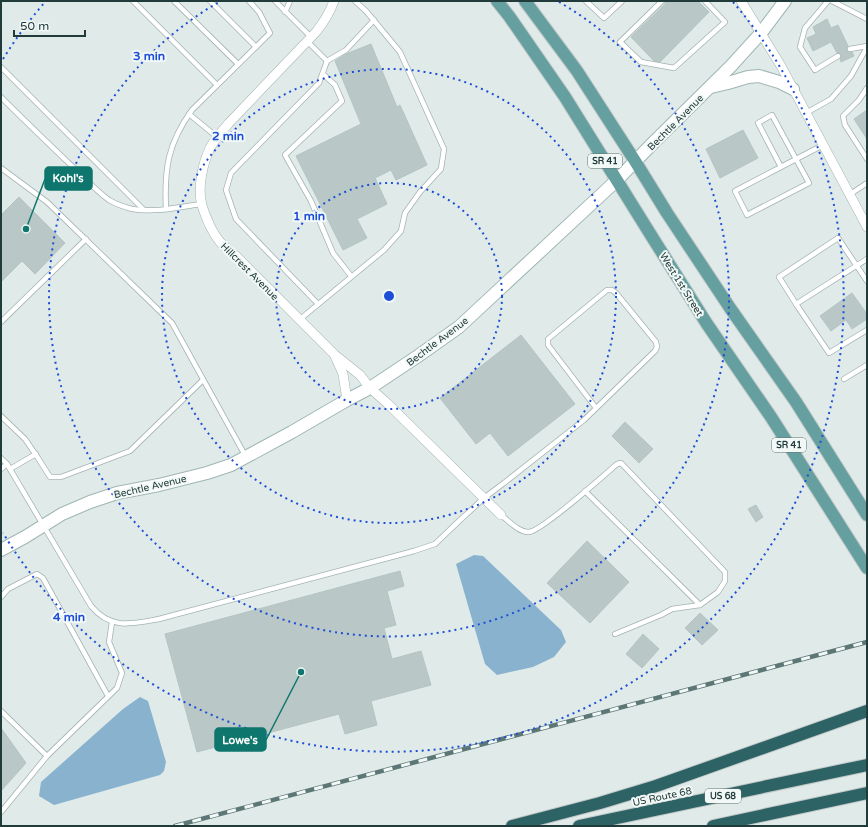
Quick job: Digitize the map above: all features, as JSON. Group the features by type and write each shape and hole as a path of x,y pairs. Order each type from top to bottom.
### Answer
{"highway":[{"path":"512,826 600,803 656,786 867,711"},
{"name":"US Route 68","path":"580,826 867,765"},
{"path":"713,826 867,794"}],"main road":[{"name":"West 1st Street","path":"497,1 565,97 707,324 771,417 867,568"},
{"name":"SR 41","path":"524,1 577,72 726,302 796,402 867,515"}],"street":[{"name":"Hillcrest Avenue","path":"334,1 324,21 309,39 229,123 210,147 205,161 202,177 200,192 201,204 212,230 221,243 236,256 335,355 360,375 370,388 501,515"},
{"path":"741,1 793,89 867,227"},
{"name":"Bechtle Avenue","path":"1,550 62,514 90,502 117,493 159,485 207,473 231,464 370,388 418,356 459,327 617,180 731,66 761,33 785,1"},
{"path":"711,87 748,77 759,76 779,82 793,89"},
{"name":"Hillcrest Avenue","path":"335,355 343,374 347,400"}],"lane":[{"path":"133,1 217,85"},
{"path":"174,1 238,64"},
{"path":"210,1 256,47"},
{"path":"166,209 166,171 176,136 184,121 192,110 270,33 259,12 249,1"},
{"path":"274,1 327,61"},
{"path":"285,12 290,1"},
{"path":"299,320 384,250 402,230 405,213 420,192 441,169 444,149 400,52 374,20 355,1"},
{"path":"586,1 604,18 622,1"},
{"path":"662,1 620,42 641,62 674,68 725,22 705,1"},
{"path":"828,1 805,28 800,47 815,70 838,56"},
{"path":"832,1 867,19"},
{"path":"318,304 236,219 226,190 231,173 319,83 327,61 346,50 374,20"},
{"path":"850,49 867,47"},
{"path":"806,113 831,99 851,76 867,47"},
{"path":"1,67 144,210"},
{"path":"323,74 335,85 342,101 285,155 311,201 333,253 351,276"},
{"path":"867,88 859,100 843,116 845,125 867,159"},
{"path":"1,97 100,192 121,206 132,209 153,211 201,204"},
{"path":"189,114 217,137"},
{"path":"781,167 758,123 772,115 796,159 809,183 747,215 735,191 781,167 796,159 823,145"},
{"path":"1,168 47,202 172,323 246,457"},
{"path":"850,195 867,183"},
{"path":"867,281 838,238 779,277 829,353 867,330"},
{"path":"1,322 86,239"},
{"path":"796,304 867,259"},
{"path":"1,458 7,464 97,613 103,618 119,624 136,624 414,551 434,544 484,498 578,425 596,408 655,351 657,347 656,342 612,290 607,290 548,339 548,345 596,408"},
{"path":"844,379 867,365"},
{"path":"1,416 25,439 50,477 61,477 130,451 203,380"},
{"path":"10,469 36,454"},
{"path":"501,515 520,530 530,532 540,528 617,464 621,463 725,572 725,581 718,592 700,605 672,609 615,634"},
{"path":"1,469 7,464"},
{"path":"585,491 700,605"},
{"path":"1,597 8,589 37,574 43,578 108,696"},
{"path":"1,812 47,756 117,688 122,673 109,642 112,622"},
{"path":"1,711 47,756"}],"water":[{"path":"474,555 483,556 561,630 566,642 554,657 533,667 497,675 485,664 456,564"},
{"path":"140,697 148,701 166,762 164,771 160,775 54,805 39,796 41,782 123,709"}],"building":[{"path":"666,1 698,1 709,12 660,62 654,61 631,37 665,4"},
{"path":"827,19 831,28 838,25 848,46 846,48 847,51 849,53 852,52 854,56 841,62 841,54 837,53 831,42 813,51 807,38 816,34 813,27"},
{"path":"371,44 397,107 400,105 427,165 396,180 391,170 375,178 387,204 357,219 367,238 343,250 296,156 361,124 335,61 346,54"},
{"path":"867,110 867,139 854,119"},
{"path":"743,130 758,158 720,178 706,149"},
{"path":"19,197 65,243 35,274 22,261 1,282 1,215"},
{"path":"852,293 867,314 867,319 852,329 846,320 831,331 820,316"},
{"path":"521,335 575,404 508,456 490,433 476,444 440,398"},
{"path":"625,422 653,449 639,463 612,436"},
{"path":"756,505 763,517 756,522 748,509"},
{"path":"587,541 629,582 590,623 547,583"},
{"path":"400,571 404,586 387,591 396,625 384,628 392,659 421,651 431,685 371,701 377,725 345,734 339,714 197,752 165,634"},
{"path":"700,613 718,630 702,645 685,628"},
{"path":"643,634 659,649 642,668 626,654"},
{"path":"1,728 26,763 1,791"}],"railway":[{"path":"175,826 867,642"}],"place":[{"name":"Kohl's","path":"26,229"},
{"name":"Lowe's","path":"301,672"}]}
